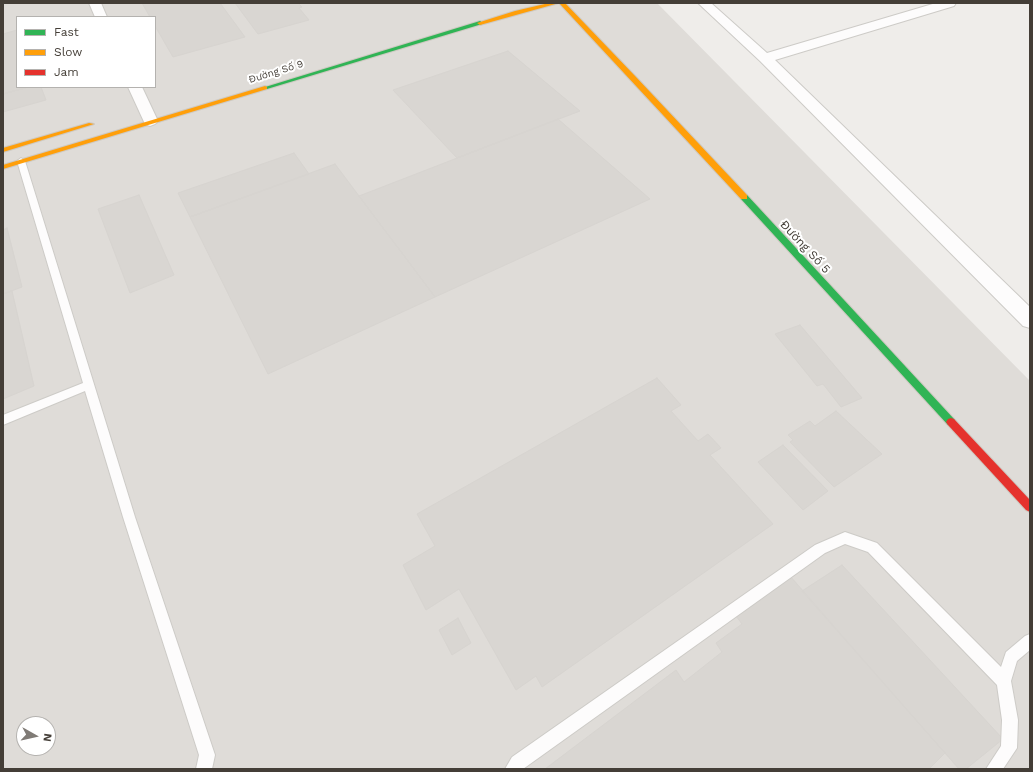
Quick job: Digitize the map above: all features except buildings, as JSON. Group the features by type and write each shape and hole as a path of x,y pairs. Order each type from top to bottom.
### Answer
{"street":[{"path":"95,3 101,16"},
{"name":"Đường Số 9","path":"3,167 146,111 509,14 556,3"},
{"name":"Đường Số 5","path":"562,3 640,84 1030,507"},
{"path":"704,3 765,58 1030,320"},
{"path":"765,58 950,3"},
{"path":"135,88 146,111"},
{"path":"3,150 100,121"}],"lane":[{"path":"21,161 132,525 208,755 204,769"},
{"path":"3,420 89,385"},
{"path":"513,769 524,758 820,549 845,538 872,546 1004,681"},
{"path":"994,769 1009,748 1010,720 1004,681 1011,657 1030,641"}],"shaded area":[{"path":"3,3 657,3 1030,381 1030,769 3,769"}],"traffic: fast":[{"path":"265,88 480,23"},
{"path":"744,197 951,422"}],"traffic: slow":[{"path":"480,23 517,12 556,3"},
{"path":"562,3 744,197"},
{"path":"3,167 265,88"},
{"path":"3,150 91,124"}],"traffic: jam":[{"path":"951,422 1030,507"}]}
